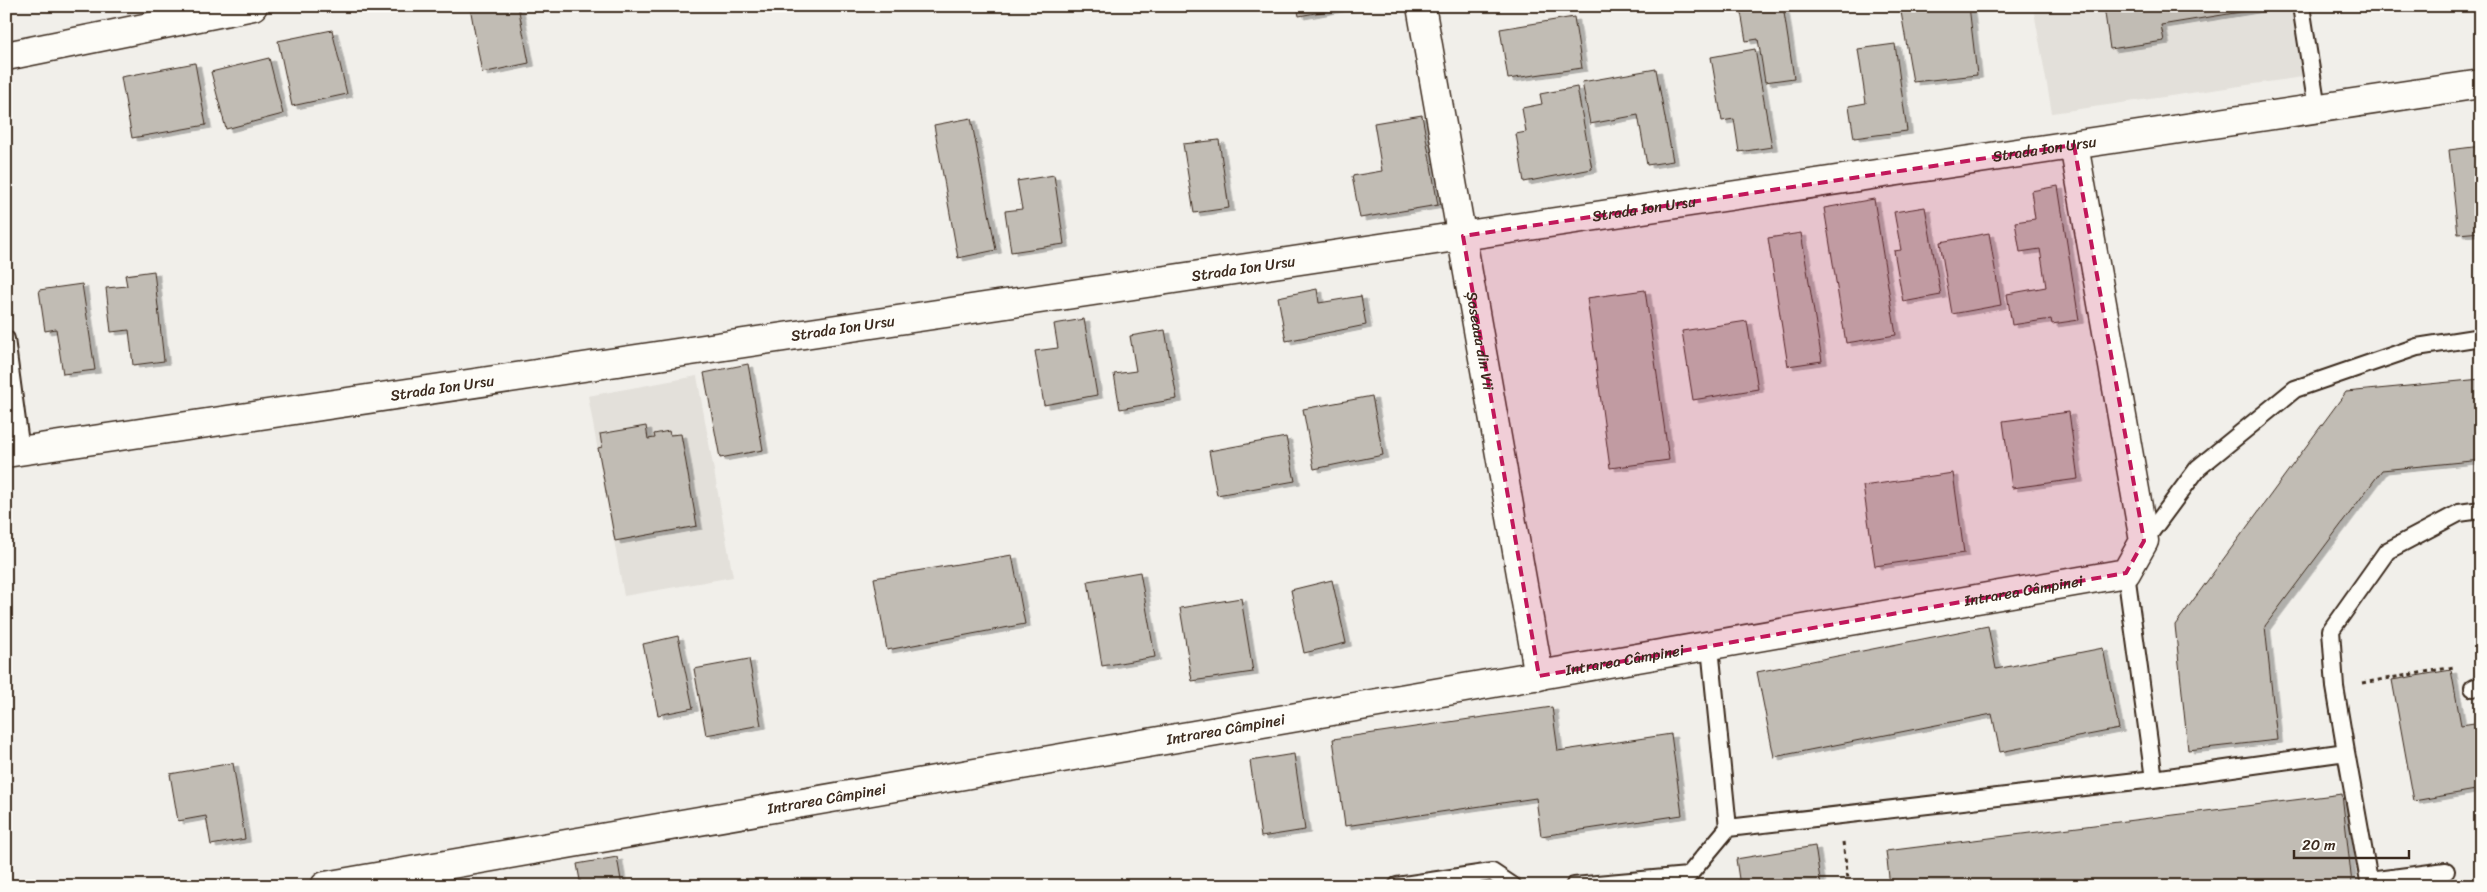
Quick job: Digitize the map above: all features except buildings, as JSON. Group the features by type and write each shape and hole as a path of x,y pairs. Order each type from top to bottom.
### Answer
{"street":[{"path":"6,56 253,6"},
{"name":"Șoseaua din Vii","path":"1421,6 1539,676"},
{"name":"Strada Ion Ursu","path":"14,452 2481,84"},
{"path":"2074,145 2144,541 2126,574"},
{"name":"Intrarea Câmpinei","path":"325,886 2126,574"}],"lane":[{"path":"2300,6 2317,108"},
{"path":"2144,541 2198,468 2295,389 2416,346 2481,337"},
{"path":"6,339 14,452"},
{"path":"2446,871 2369,881 2335,687 2331,630 2387,551 2459,513 2481,510"},
{"path":"2126,574 2154,779"},
{"path":"1710,646 1728,828"},
{"path":"1574,886 1688,876 1728,828 2154,779 2346,752"},
{"path":"1397,886 1492,872 1513,886"}],"path":[{"path":"2335,687 2466,665 2477,687"},
{"path":"1839,815 1849,886"}],"highlighted area":[{"path":"2074,145 2144,541 2126,573 1539,676 1463,236"}],"shaded area":[{"path":"2033,6 2291,6 2302,77 2052,113"},
{"path":"697,376 733,577 624,596 588,396"}]}
